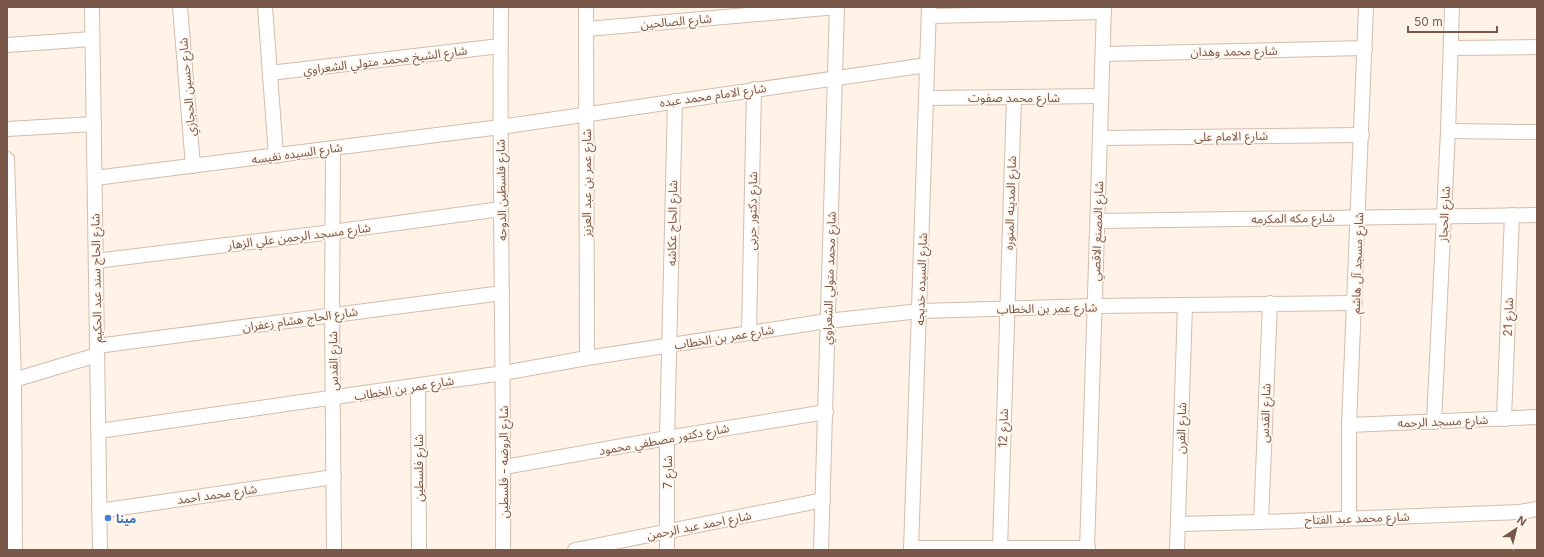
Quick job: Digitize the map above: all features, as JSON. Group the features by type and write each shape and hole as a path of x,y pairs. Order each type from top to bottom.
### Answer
{"street":[{"name":"شارع الحاج سند عبد الحكيم","path":"92,7 100,550"},
{"name":"شارع حسين الحجازي","path":"180,7 193,166"},
{"path":"265,7 276,156"},
{"name":"شارع فلسطين الدوحه","path":"501,7 500,127 503,373"},
{"name":"شارع عمر بن عبد العزيز","path":"586,7 588,358"},
{"name":"شارع الصالحين","path":"587,29 837,7"},
{"name":"شارع محمد متولي الشعراوي","path":"822,550 827,321 837,7"},
{"name":"شارع مسجد آل هاشم","path":"1349,518 1349,425 1359,217 1366,7"},
{"name":"شارع الحجاز","path":"1434,422 1448,131 1452,7"},
{"path":"929,12 1104,10"},
{"name":"شارع المصنع الاقصي","path":"1088,549 1094,306 1104,10"},
{"name":"شارع السيده خديجه","path":"911,549 929,12"},
{"path":"7,45 92,39"},
{"name":"شارع الشيخ محمد متولي الشعراوي","path":"270,73 500,46"},
{"path":"1451,48 1537,47"},
{"name":"شارع محمد وهدان","path":"1103,54 1365,48"},
{"name":"شارع الامام محمد عبده","path":"500,127 927,64"},
{"name":"شارع دكتور حربى","path":"749,333 754,89"},
{"name":"شارع محمد صفوت","path":"926,98 1101,96"},
{"name":"شارع المدينه المنوره","path":"1006,309 1014,97"},
{"name":"شارع الحاج عكاشه","path":"670,346 675,101"},
{"path":"7,129 94,124"},
{"name":"شارع السيده نفيسه","path":"95,178 500,127"},
{"path":"1448,131 1537,132"},
{"name":"شارع الامام على","path":"1100,138 1362,134"},
{"name":"شارع القدس","path":"333,148 332,315 334,550"},
{"path":"7,159 11,501 15,550"},
{"name":"شارع مسجد الرحمن علي الزهار","path":"96,261 332,232 501,209"},
{"name":"شارع 21","path":"1504,419 1512,215"},
{"name":"شارع مكه المكرمه","path":"1098,221 1537,215"},
{"name":"شارع الحاج هشام زعفران","path":"10,381 97,351 332,315 502,293"},
{"name":"شارع عمر بن الخطاب","path":"99,431 418,386 827,321 920,311 1094,306 1355,302"},
{"name":"شارع القدس","path":"1261,522 1270,303"},
{"name":"شارع الفرن","path":"1177,550 1185,305"},
{"name":"شارع 12","path":"1000,548 1006,309"},
{"name":"شارع 7","path":"667,550 667,438 670,346"},
{"name":"شارع الروضه - فلسطين","path":"503,373 503,550"},
{"name":"شارع فلسطين","path":"418,386 419,550"},
{"name":"شارع دكتور مصطفي محمود","path":"504,467 826,412"},
{"name":"شارع مسجد الرحمه","path":"1349,425 1537,417"},
{"name":"شارع محمد احمد","path":"99,511 334,477"},
{"name":"شارع احمد عبد الرحمن","path":"575,550 823,500"},
{"name":"شارع محمد عبد الفتاح","path":"1178,524 1520,512 1537,509"},
{"path":"911,549 1088,549"}],"place":[{"name":"مينا","path":"108,518"}]}
